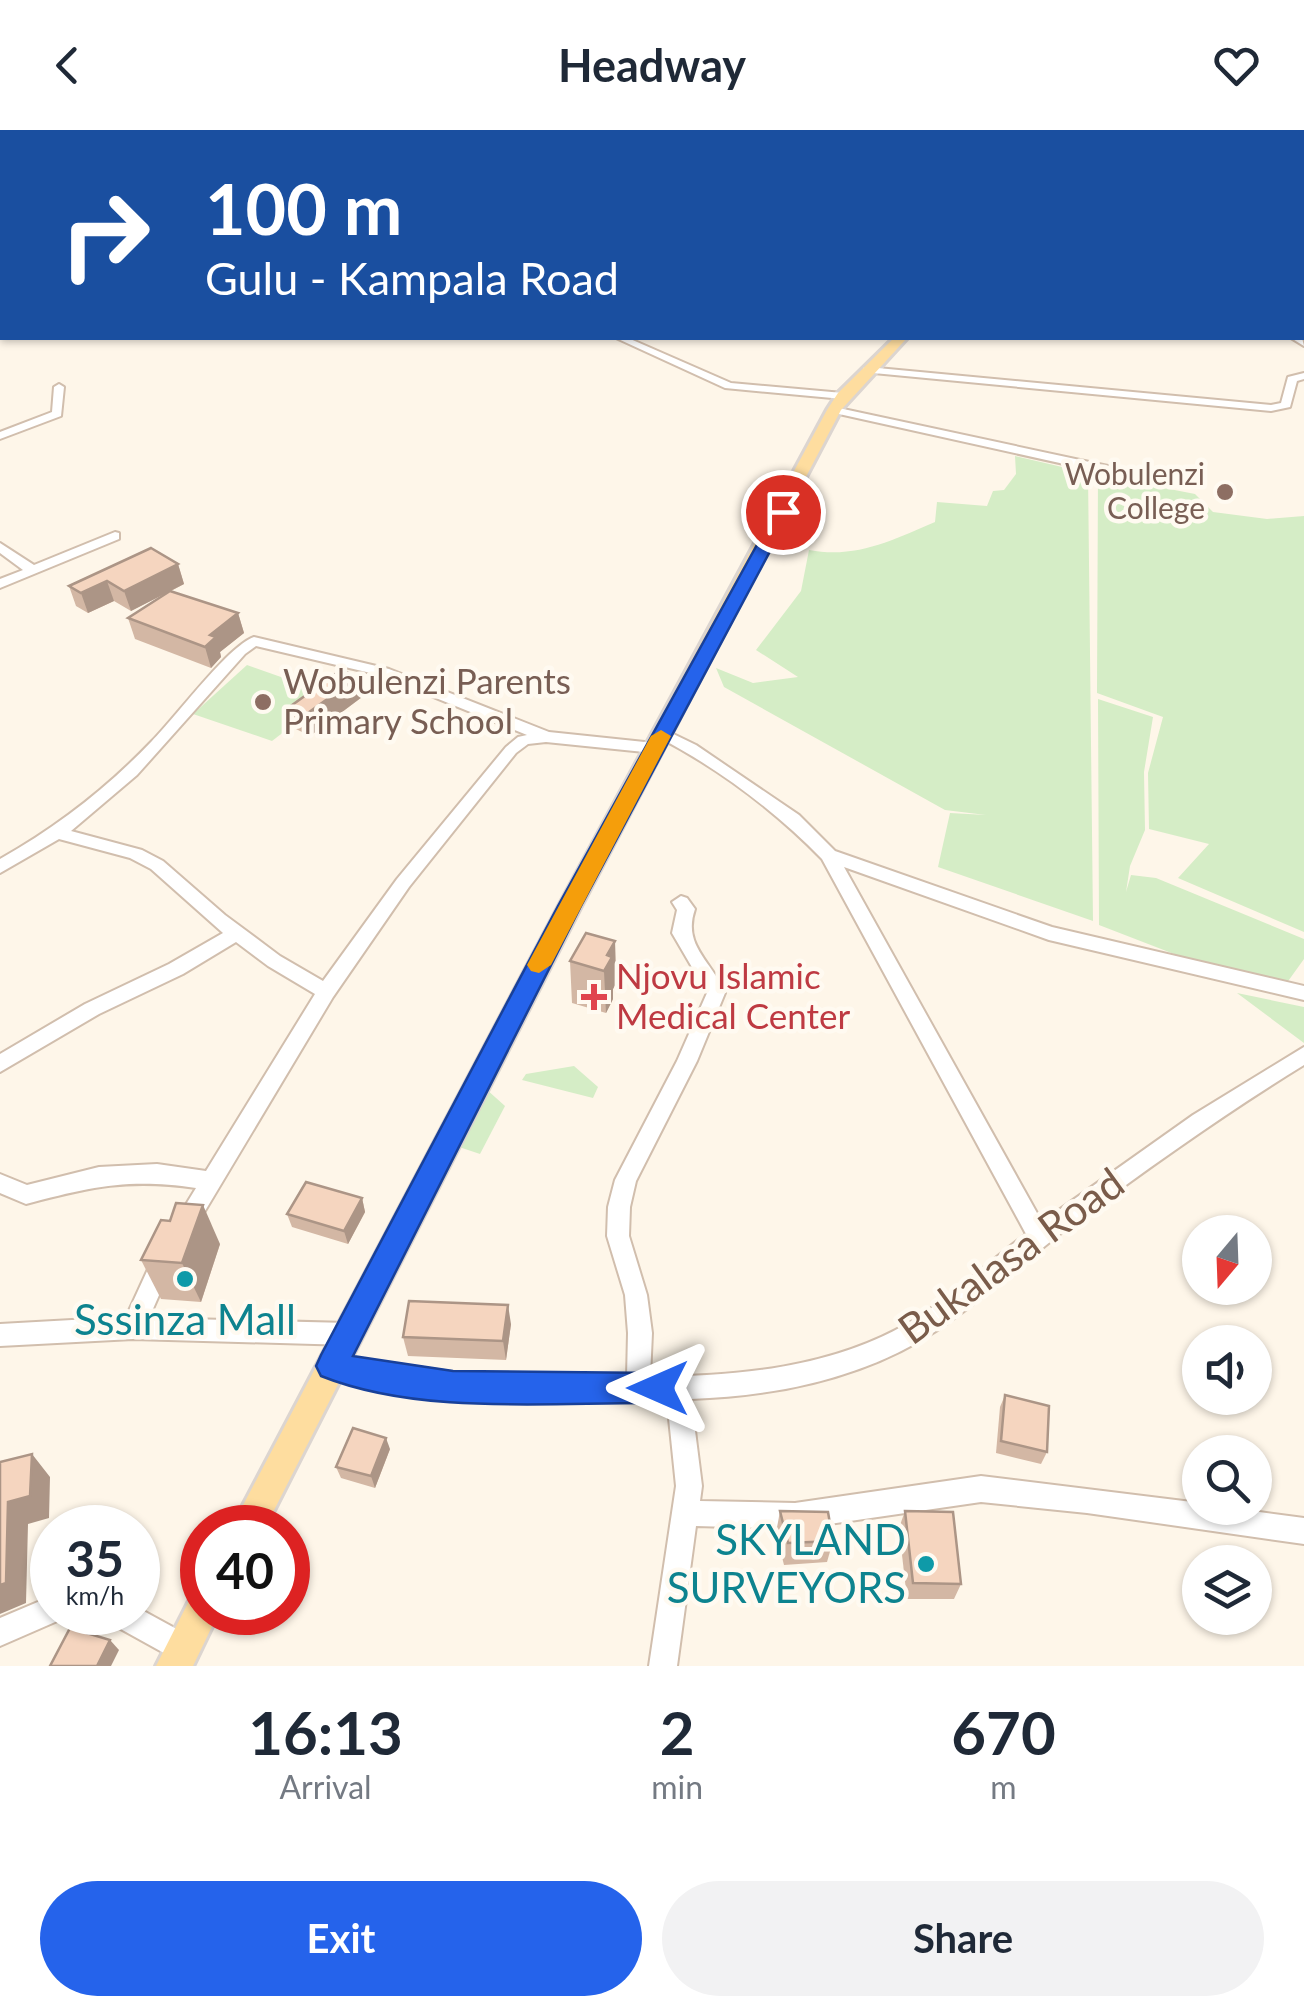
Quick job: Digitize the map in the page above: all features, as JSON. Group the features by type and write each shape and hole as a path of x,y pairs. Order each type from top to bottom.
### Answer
{"main road":[{"path":"258,1505 839,403 899,340"}],"street":[{"path":"626,340 729,386 839,403 1136,476"},
{"path":"867,370 1271,408 1286,404 1292,380 1304,376"},
{"path":"0,436 57,414 59,387"},
{"path":"0,584 115,536"},
{"path":"0,547 31,569"},
{"path":"0,866 59,833 138,769 240,651 254,640 384,672 546,736"},
{"path":"133,1328 160,1266 326,992 404,882 511,750 523,740 546,736 659,741 690,748 792,819 829,855 1039,1237"},
{"path":"59,833 136,854 157,865 274,962 326,992"},
{"path":"829,855 1049,933 1304,994"},
{"path":"638,1388 636,1295 618,1236 619,1207 626,1180 716,993 705,965 680,938 678,929 686,909 681,902"},
{"path":"0,1064 237,933"},
{"name":"Bukalasa Road","path":"332,1366 392,1379 453,1386 638,1388 784,1378 853,1361 914,1332 1136,1166 1304,1055"},
{"path":"0,1183 26,1195 99,1176 158,1173 213,1181"},
{"path":"0,1335 133,1328 349,1334"},
{"path":"663,1666 689,1486 678,1387"},
{"path":"685,1513 795,1516 980,1489 1304,1531"},
{"path":"0,1632 30,1619"},
{"path":"149,1635 179,1657"}],"green space":[{"path":"1015,456 1088,473 1093,921 938,867 950,813 986,815 945,810 724,687 716,668 753,683 798,677 756,650 801,591 809,550 843,552 889,541 935,522 937,502 987,506 993,491 1004,490 1016,474"},
{"path":"1098,475 1195,494 1213,512 1267,519 1304,516 1304,932 1178,878 1209,844 1149,829 1148,773 1163,717 1097,693"},
{"path":"247,665 332,695 272,741 193,714"},
{"path":"1098,699 1153,717 1144,772 1145,830 1130,866 1126,892 1131,875 1156,878 1304,939 1304,959 1286,984 1187,959 1099,925"},
{"path":"1237,993 1304,1007 1304,1043"},
{"path":"574,1066 598,1087 593,1098 522,1080 526,1074"},
{"path":"486,1089 505,1106 480,1154 456,1146"}],"building":[{"path":"151,548 178,564 124,591 107,581 81,593 69,586"},
{"path":"170,591 238,613 210,635 216,637 205,647 128,618"},
{"path":"341,670 358,677 305,715 288,708"},
{"path":"586,933 615,941 604,971 570,961"},
{"path":"306,1182 362,1198 344,1231 287,1214"},
{"path":"176,1203 203,1205 182,1263 141,1260 161,1220 170,1221"},
{"path":"409,1301 508,1305 503,1341 403,1337"},
{"path":"1005,1395 1049,1406 1047,1452 1001,1441"},
{"path":"353,1428 386,1438 371,1476 336,1467"},
{"path":"32,1454 30,1496 8,1502 6,1583 0,1585 0,1462"},
{"path":"780,1511 828,1512 833,1541 788,1543"},
{"name":"SKYLAND SURVEYORS","path":"905,1511 953,1512 961,1584 913,1583"},
{"path":"66,1635 93,1635 110,1640 97,1666 50,1666"}],"slow traffic":[{"path":"539,965 661,736"}],"place":[{"name":"Wobulenzi College","path":"1225,492"},
{"name":"Wobulenzi Parents Primary School","path":"263,702"},
{"name":"Njovu Islamic Medical Center","path":"594,997"},
{"name":"Sssinza Mall","path":"185,1279"},
{"name":"SKYLAND SURVEYORS","path":"926,1564"}],"route":[{"path":"658,1388 453,1386 392,1379 332,1366 638,777 783,512"}]}
